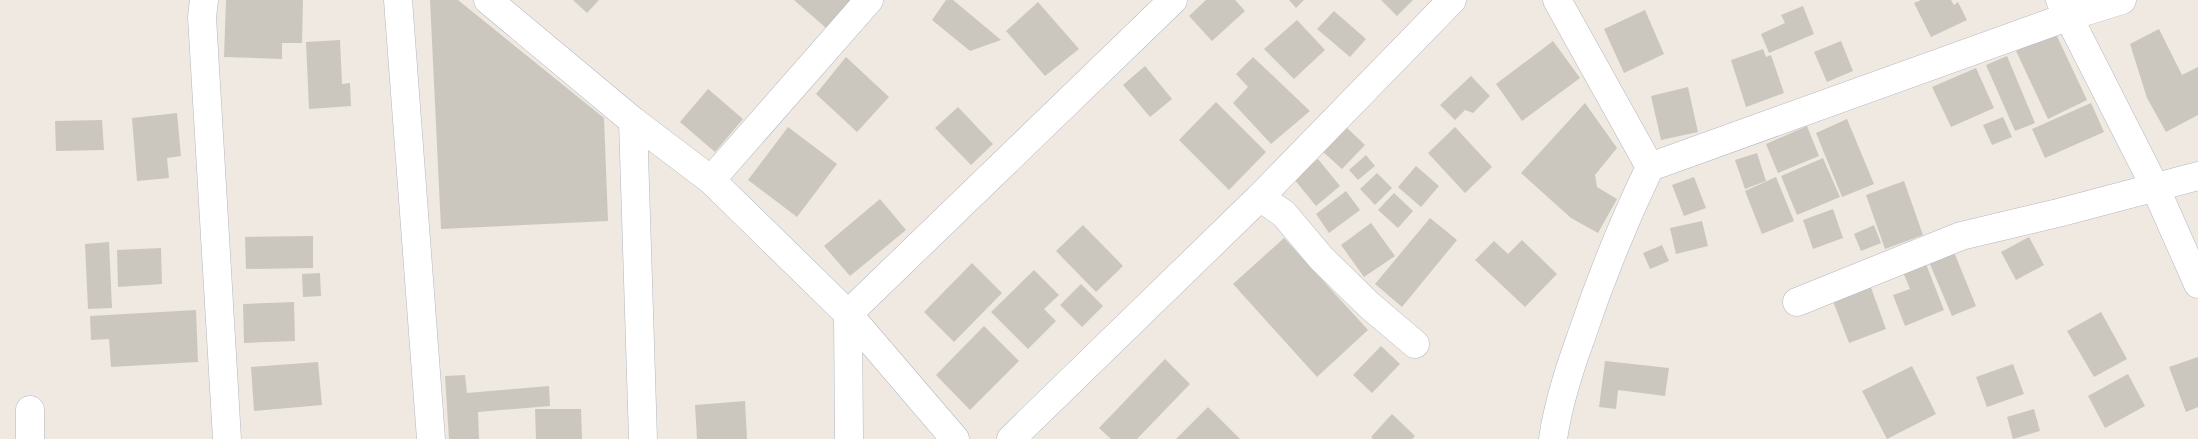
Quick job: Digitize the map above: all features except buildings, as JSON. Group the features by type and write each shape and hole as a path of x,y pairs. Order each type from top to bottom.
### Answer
{"street":[{"path":"204,0 202,16 227,439"},
{"path":"398,0 431,439"},
{"path":"488,0 633,121 710,180 848,314 955,439"},
{"path":"710,180 869,0"},
{"path":"849,439 848,314 1173,0"},
{"path":"1012,439 1260,197 1452,0"},
{"path":"1557,0 1650,167"},
{"path":"1553,439 1560,397 1593,299 1622,227 1650,167 2064,8 2122,0"},
{"path":"2064,8 2155,187 2198,284"},
{"path":"633,121 643,439"},
{"path":"1796,302 1961,236 2058,213 2198,176"},
{"path":"1260,197 1284,214 1321,258 1369,305 1415,344"},
{"path":"30,410 30,439"}]}
